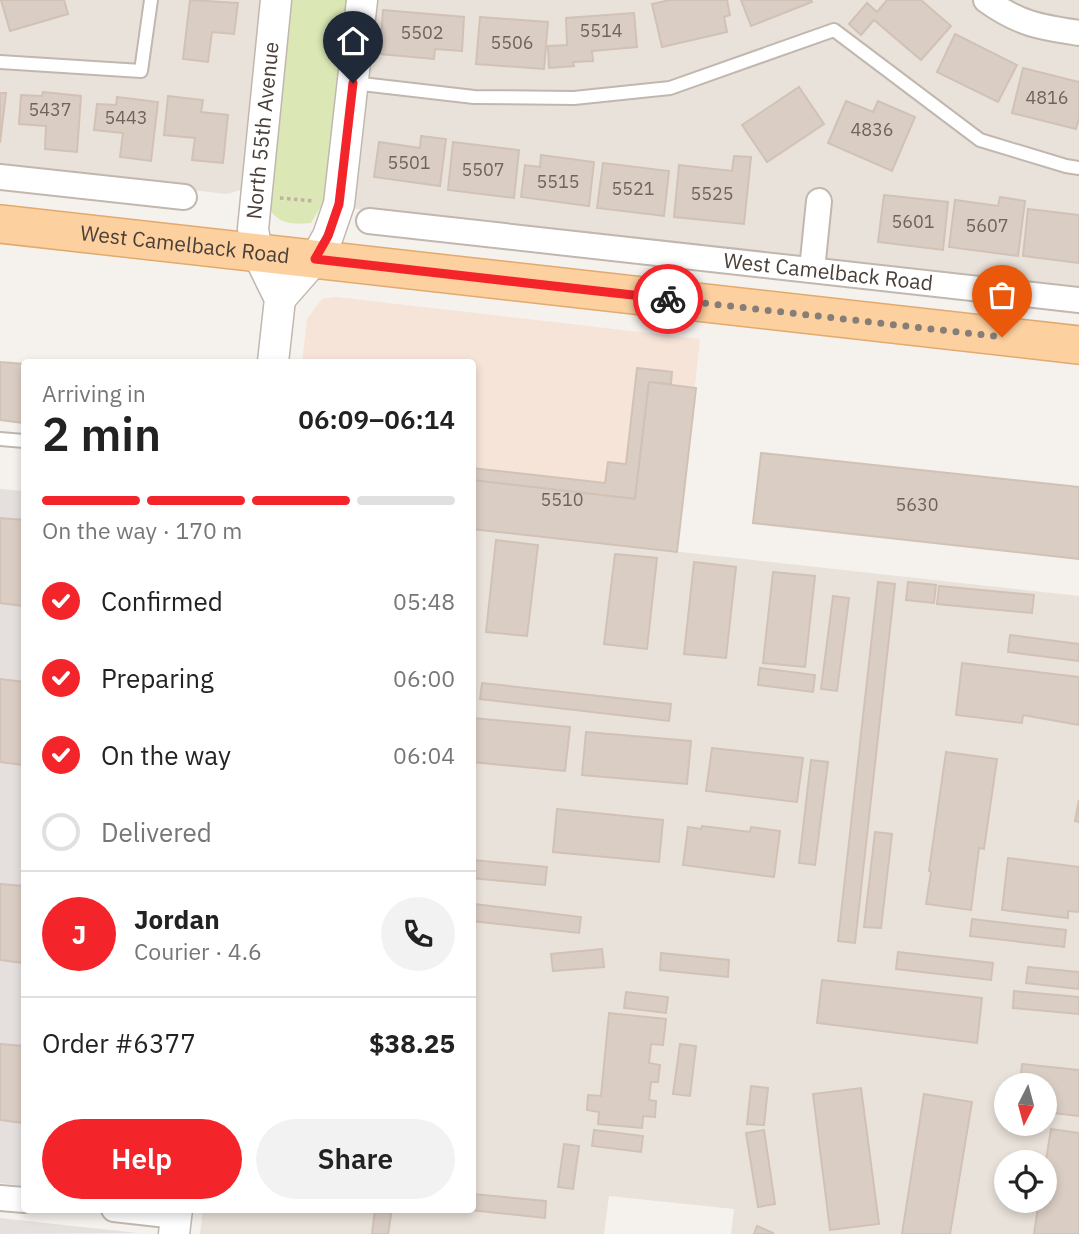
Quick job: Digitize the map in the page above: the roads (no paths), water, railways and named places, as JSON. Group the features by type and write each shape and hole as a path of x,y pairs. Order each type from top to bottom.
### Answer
{"main road":[{"name":"West Camelback Road","path":"0,223 1079,345"}],"street":[{"name":"North 55th Avenue","path":"276,0 253,229 257,253 280,299"},
{"path":"274,359 280,299 315,259 328,236 339,204 362,0"},
{"path":"986,0 1003,12 1034,26 1079,33"},
{"path":"0,177 184,197"},
{"path":"812,270 819,201"},
{"name":"West Camelback Road","path":"369,221 1079,300"},
{"path":"0,1198 21,1200"},
{"path":"137,1213 176,1220"}],"lane":[{"path":"0,62 141,71 151,0"},
{"path":"353,83 474,97 574,98 670,88 834,30 980,141 1079,168"},
{"path":"0,439 21,441"}]}
